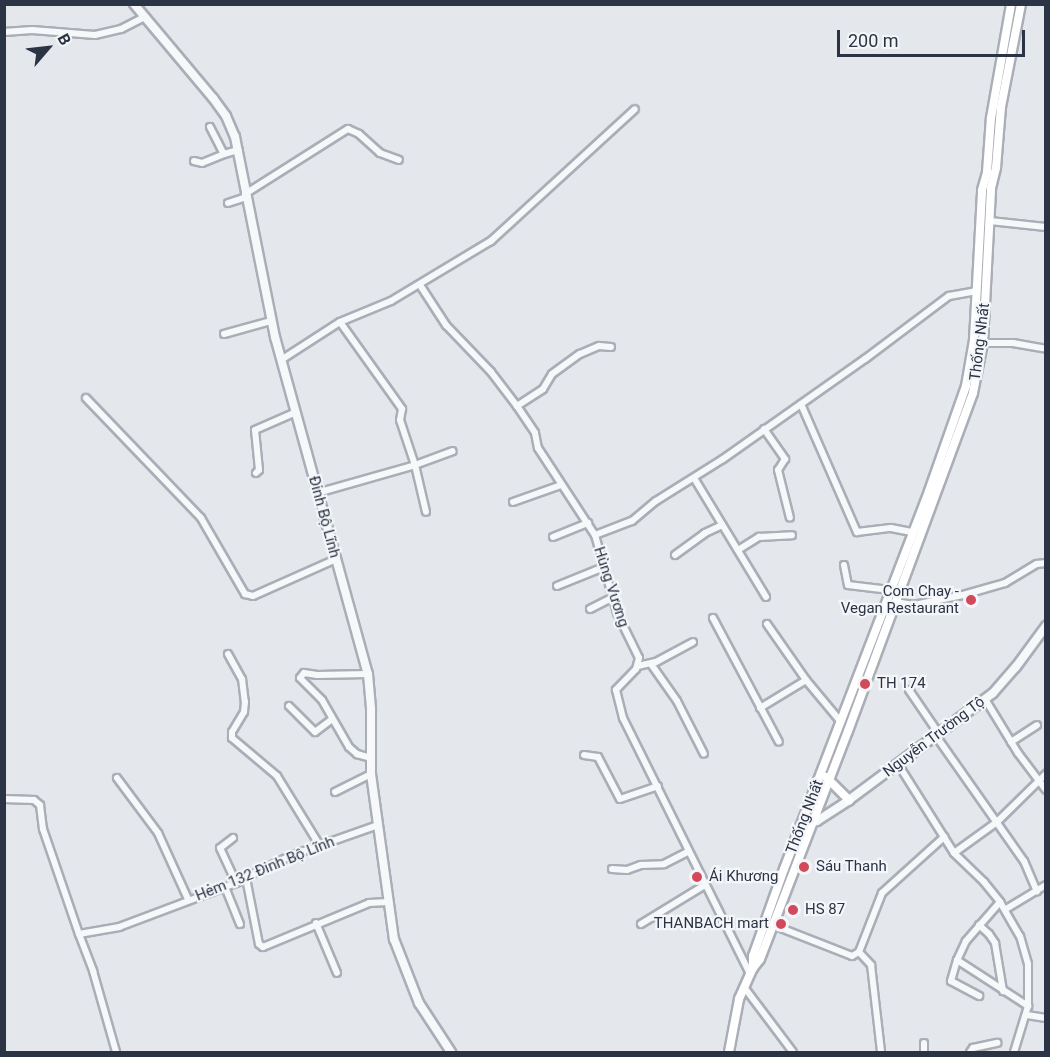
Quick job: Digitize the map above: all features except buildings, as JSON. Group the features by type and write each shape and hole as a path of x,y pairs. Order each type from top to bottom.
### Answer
{"main road":[{"name":"Thống Nhất","path":"751,971 760,959 813,823 841,722 884,620 895,602 969,407 983,343 985,234 991,118 1011,4"},
{"name":"Thống Nhất","path":"751,971 753,956 803,819 825,777 884,620 890,590 966,386 973,349 976,291 985,234 990,221 991,188 996,168 1001,107 1021,4"},
{"path":"825,777 849,800"},
{"path":"729,1053 736,1011 751,971"}],"street":[{"name":"Đinh Bộ Lĩnh","path":"134,4 226,116 238,150 245,196 271,321 368,674 371,710 371,774 396,945 407,976 425,1013 451,1053"},
{"path":"4,32 32,30 95,35 121,28 145,17"},
{"path":"281,360 340,322 375,309 420,285 491,241 513,224 635,110"},
{"path":"210,127 224,154"},
{"path":"228,203 245,196 348,129 359,134 380,153 399,160"},
{"path":"194,161 202,163 238,150"},
{"path":"990,221 1046,227"},
{"name":"Hùng Vương","path":"420,285 446,325 491,372 518,406 536,433 538,448 595,535 612,598 620,622 638,655 638,666"},
{"path":"595,535 628,524 656,501 694,478 923,318 949,296 976,291"},
{"path":"224,334 271,321"},
{"path":"340,322 402,409 400,420 415,465 426,512"},
{"path":"983,343 1013,343 1046,350"},
{"path":"518,406 543,389 552,374 580,354 592,348 611,347"},
{"path":"86,398 201,518 245,594 254,597 336,559"},
{"path":"801,404 857,532 882,528 912,532"},
{"path":"256,472 259,470 255,430 296,412"},
{"path":"764,429 785,459 778,470 790,518"},
{"path":"317,493 415,465 453,451"},
{"path":"694,478 766,597"},
{"path":"513,502 561,485"},
{"path":"553,537 588,523"},
{"path":"675,555 705,533 722,525"},
{"path":"738,550 759,537 792,535"},
{"path":"895,602 914,605 963,595 1005,583 1037,564 1046,563"},
{"path":"844,565 848,585 890,590"},
{"path":"557,586 604,567"},
{"path":"591,609 612,598"},
{"path":"714,618 779,742"},
{"path":"767,624 806,680 841,722"},
{"name":"Nguyễn Trường Tộ","path":"813,823 849,800 985,699 1010,675 1046,626"},
{"path":"693,642 651,664 638,666 618,686 616,696 630,736 658,786 705,885 751,971"},
{"path":"228,654 242,679 245,702 243,712 232,732 232,738 278,776 320,846"},
{"path":"651,664 677,701 704,754"},
{"path":"368,674 302,674 301,680 322,700 349,747 357,754 371,758"},
{"path":"760,708 806,680"},
{"path":"909,690 1029,869 1037,891"},
{"path":"985,699 1011,742 1046,790"},
{"path":"289,706 315,732 332,719"},
{"path":"1011,742 1037,725"},
{"path":"584,755 598,757 620,799 658,786"},
{"path":"898,764 954,853 1006,909 1026,954 1027,1015 1014,1053"},
{"path":"335,792 371,774"},
{"path":"954,853 997,822 1046,774"},
{"path":"117,778 158,833 188,899"},
{"path":"4,799 34,800 40,805 43,829 93,971 116,1053"},
{"path":"803,819 813,823"},
{"name":"Hẻm 132 Đinh Bộ Lĩnh","path":"79,934 119,927 188,899 236,883 284,859 378,825"},
{"path":"773,926 852,956 859,952 882,893 944,837"},
{"path":"233,838 220,848 236,883"},
{"path":"612,869 627,870 641,865 664,864 689,851"},
{"path":"246,878 260,946 266,947 316,923 369,903 388,902"},
{"path":"641,924 705,885"},
{"path":"1006,909 1046,885"},
{"path":"225,887 240,924"},
{"path":"978,996 951,981 962,946 1000,902"},
{"path":"316,923 337,973"},
{"path":"979,925 995,943 1002,991"},
{"path":"859,952 871,965 881,1053"},
{"path":"957,960 1028,1006"},
{"path":"744,987 793,1053"},
{"path":"1027,1015 1046,1018"},
{"path":"924,1043 924,1053"},
{"path":"970,1053 972,1048 997,1043"}],"place":[{"name":"Com Chay - Vegan Restaurant","path":"971,600"},
{"name":"TH 174","path":"865,684"},
{"name":"Sáu Thanh","path":"804,867"},
{"name":"Ái Khương","path":"697,877"},
{"name":"HS 87","path":"793,910"},
{"name":"THANBACH mart","path":"781,924"}]}
